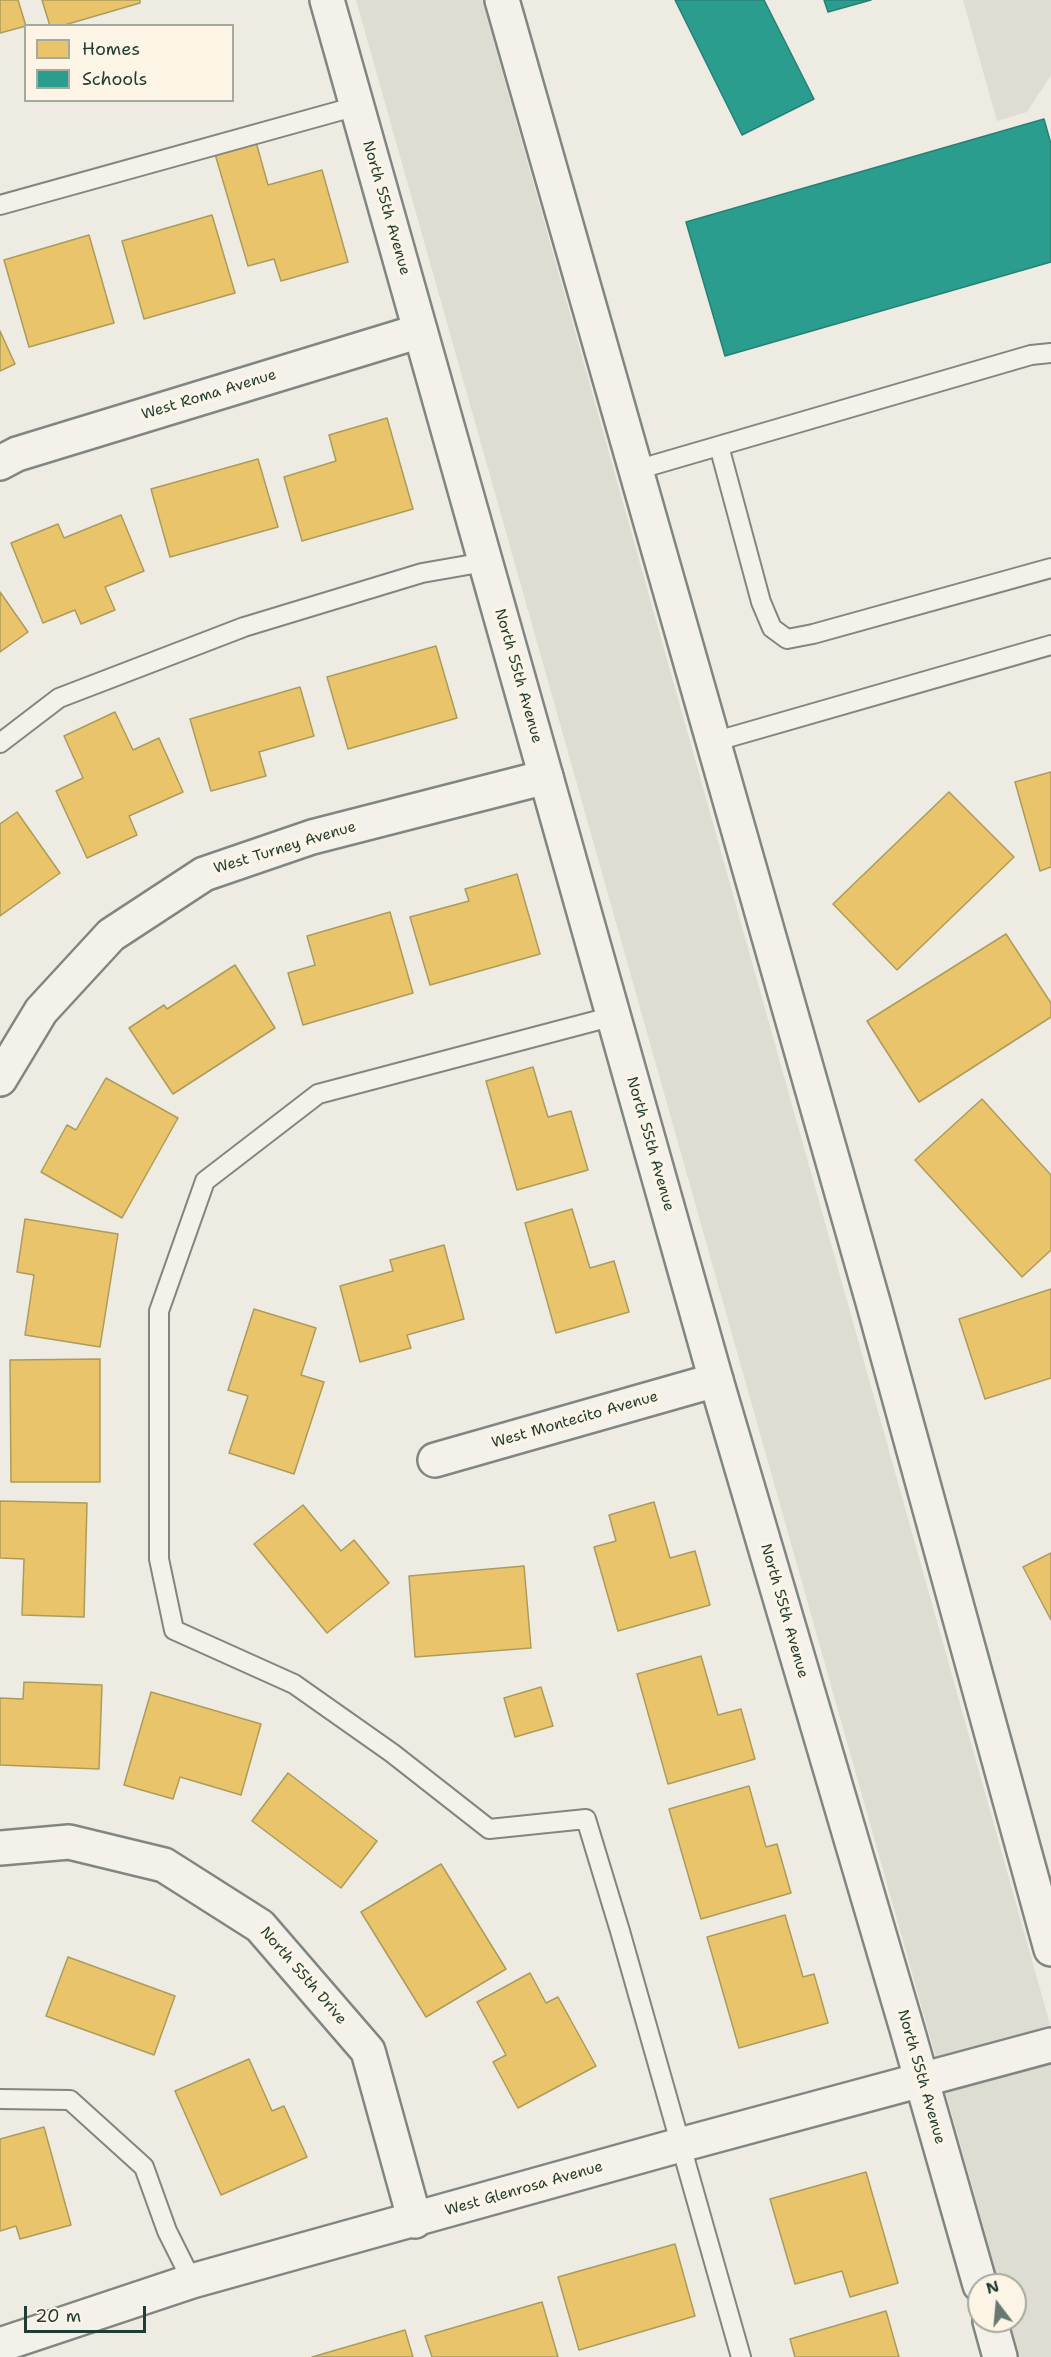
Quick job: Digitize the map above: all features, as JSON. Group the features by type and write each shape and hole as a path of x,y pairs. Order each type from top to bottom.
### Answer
{"street":[{"name":"North 55th Avenue","path":"327,0 716,1380 977,2273"},
{"path":"502,0 873,1302 1051,1948"},
{"name":"West Roma Avenue","path":"0,463 17,454 420,330"},
{"name":"West Turney Avenue","path":"0,1078 41,1011 111,935 204,874 312,837 546,777"},
{"name":"West Montecito Avenue","path":"435,1460 716,1380"},
{"name":"North 55th Drive","path":"0,1848 69,1842 164,1865 260,1926 368,2051 415,2220"},
{"name":"West Glenrosa Avenue","path":"0,2344 192,2281 680,2145 1051,2045"},
{"path":"993,2333 1000,2357"}],"lane":[{"path":"0,205 357,106"},
{"path":"636,470 1031,355 1051,352"},
{"path":"719,446 761,602 772,628 786,639 813,634 1051,568"},
{"path":"0,743 59,698 233,631 422,573 485,562"},
{"path":"713,742 1051,645"},
{"path":"614,1016 318,1094 205,1181 159,1311 159,1559 174,1630 294,1684 392,1754 489,1829 586,1820 620,1931 741,2357"},
{"path":"0,2099 69,2100 144,2166 167,2231 192,2281"}],"shaded area":[{"path":"356,0 482,0 1051,2028 1051,2357 1020,2357 1013,2333 1027,2333 1027,2273 997,2273"},
{"path":"963,0 1051,0 1051,75 1027,112 997,121"}],"building: Homes":[{"path":"0,0 18,0 25,24 24,27 0,33"},
{"path":"42,0 140,0 140,3 68,24 49,24"},
{"path":"256,142 268,185 322,170 348,262 281,281 274,259 248,266 215,154"},
{"path":"212,215 235,293 144,319 122,241"},
{"path":"89,235 114,323 29,347 4,260"},
{"path":"0,331 15,364 0,371"},
{"path":"387,418 413,509 302,541 284,477 336,461 329,435"},
{"path":"258,459 278,527 170,557 151,489"},
{"path":"121,515 144,571 105,587 115,610 81,624 75,610 43,623 11,543 58,524 64,538"},
{"path":"0,592 28,632 0,652"},
{"path":"436,646 457,718 348,749 327,677"},
{"path":"300,687 314,736 259,752 266,776 211,791 190,719"},
{"path":"115,712 133,750 159,738 183,792 129,816 137,835 87,858 56,791 83,778 64,736"},
{"path":"1051,772 1051,867 1040,871 1015,782"},
{"path":"949,792 1014,857 897,970 833,904"},
{"path":"17,812 60,873 0,916 0,824"},
{"path":"517,874 540,954 430,985 410,917 469,901 465,889"},
{"path":"390,912 413,993 303,1025 288,973 315,965 307,936"},
{"path":"1006,934 1051,1003 1051,1017 919,1102 867,1021"},
{"path":"235,965 275,1028 173,1094 129,1028 164,1005 167,1009"},
{"path":"533,1067 548,1117 571,1111 588,1170 517,1190 486,1081"},
{"path":"106,1078 178,1118 122,1218 41,1172 67,1125 76,1130"},
{"path":"982,1099 1051,1175 1051,1250 1022,1277 915,1160"},
{"path":"572,1209 590,1268 614,1261 629,1312 556,1333 525,1223"},
{"path":"25,1219 118,1234 100,1347 25,1335 34,1275 17,1272"},
{"path":"444,1245 464,1319 407,1335 411,1348 360,1362 340,1286 393,1271 390,1260"},
{"path":"1051,1289 1051,1378 985,1399 959,1319"},
{"path":"254,1309 316,1328 301,1375 324,1382 294,1474 229,1453 248,1396 228,1390"},
{"path":"100,1359 100,1482 11,1482 10,1360"},
{"path":"0,1501 87,1503 84,1617 22,1615 24,1559 0,1558"},
{"path":"654,1502 670,1558 695,1551 710,1605 618,1631 594,1547 616,1541 609,1515"},
{"path":"303,1505 341,1551 354,1540 389,1583 327,1633 254,1544"},
{"path":"1051,1553 1051,1620 1023,1567"},
{"path":"524,1566 531,1648 415,1657 409,1576"},
{"path":"701,1656 718,1715 741,1709 755,1759 668,1784 637,1674"},
{"path":"24,1682 102,1685 99,1769 0,1765 0,1698 23,1699"},
{"path":"541,1687 553,1726 515,1737 504,1698"},
{"path":"151,1692 261,1724 241,1795 180,1777 173,1799 124,1785"},
{"path":"288,1773 377,1841 341,1888 252,1821"},
{"path":"749,1786 766,1847 777,1844 791,1893 701,1919 669,1809"},
{"path":"441,1864 506,1969 426,2017 361,1912"},
{"path":"785,1915 803,1977 814,1974 828,2023 739,2048 707,1937"},
{"path":"68,1957 175,1996 154,2055 46,2016"},
{"path":"530,1973 546,2003 558,1997 596,2066 518,2108 493,2062 506,2055 477,2002"},
{"path":"249,2059 272,2111 284,2106 307,2157 221,2195 175,2091"},
{"path":"44,2127 71,2225 20,2239 16,2226 0,2231 0,2139"},
{"path":"866,2172 898,2283 850,2297 842,2271 795,2284 770,2199"},
{"path":"675,2244 695,2316 579,2350 558,2277"},
{"path":"542,2302 558,2357 432,2357 425,2336"},
{"path":"886,2311 899,2357 795,2357 790,2339"},
{"path":"405,2330 413,2357 312,2357"}],"building: Schools":[{"path":"675,0 764,0 814,99 742,135"},
{"path":"824,0 871,0 828,12"},
{"path":"1044,119 1051,144 1051,262 725,356 686,222"}]}
